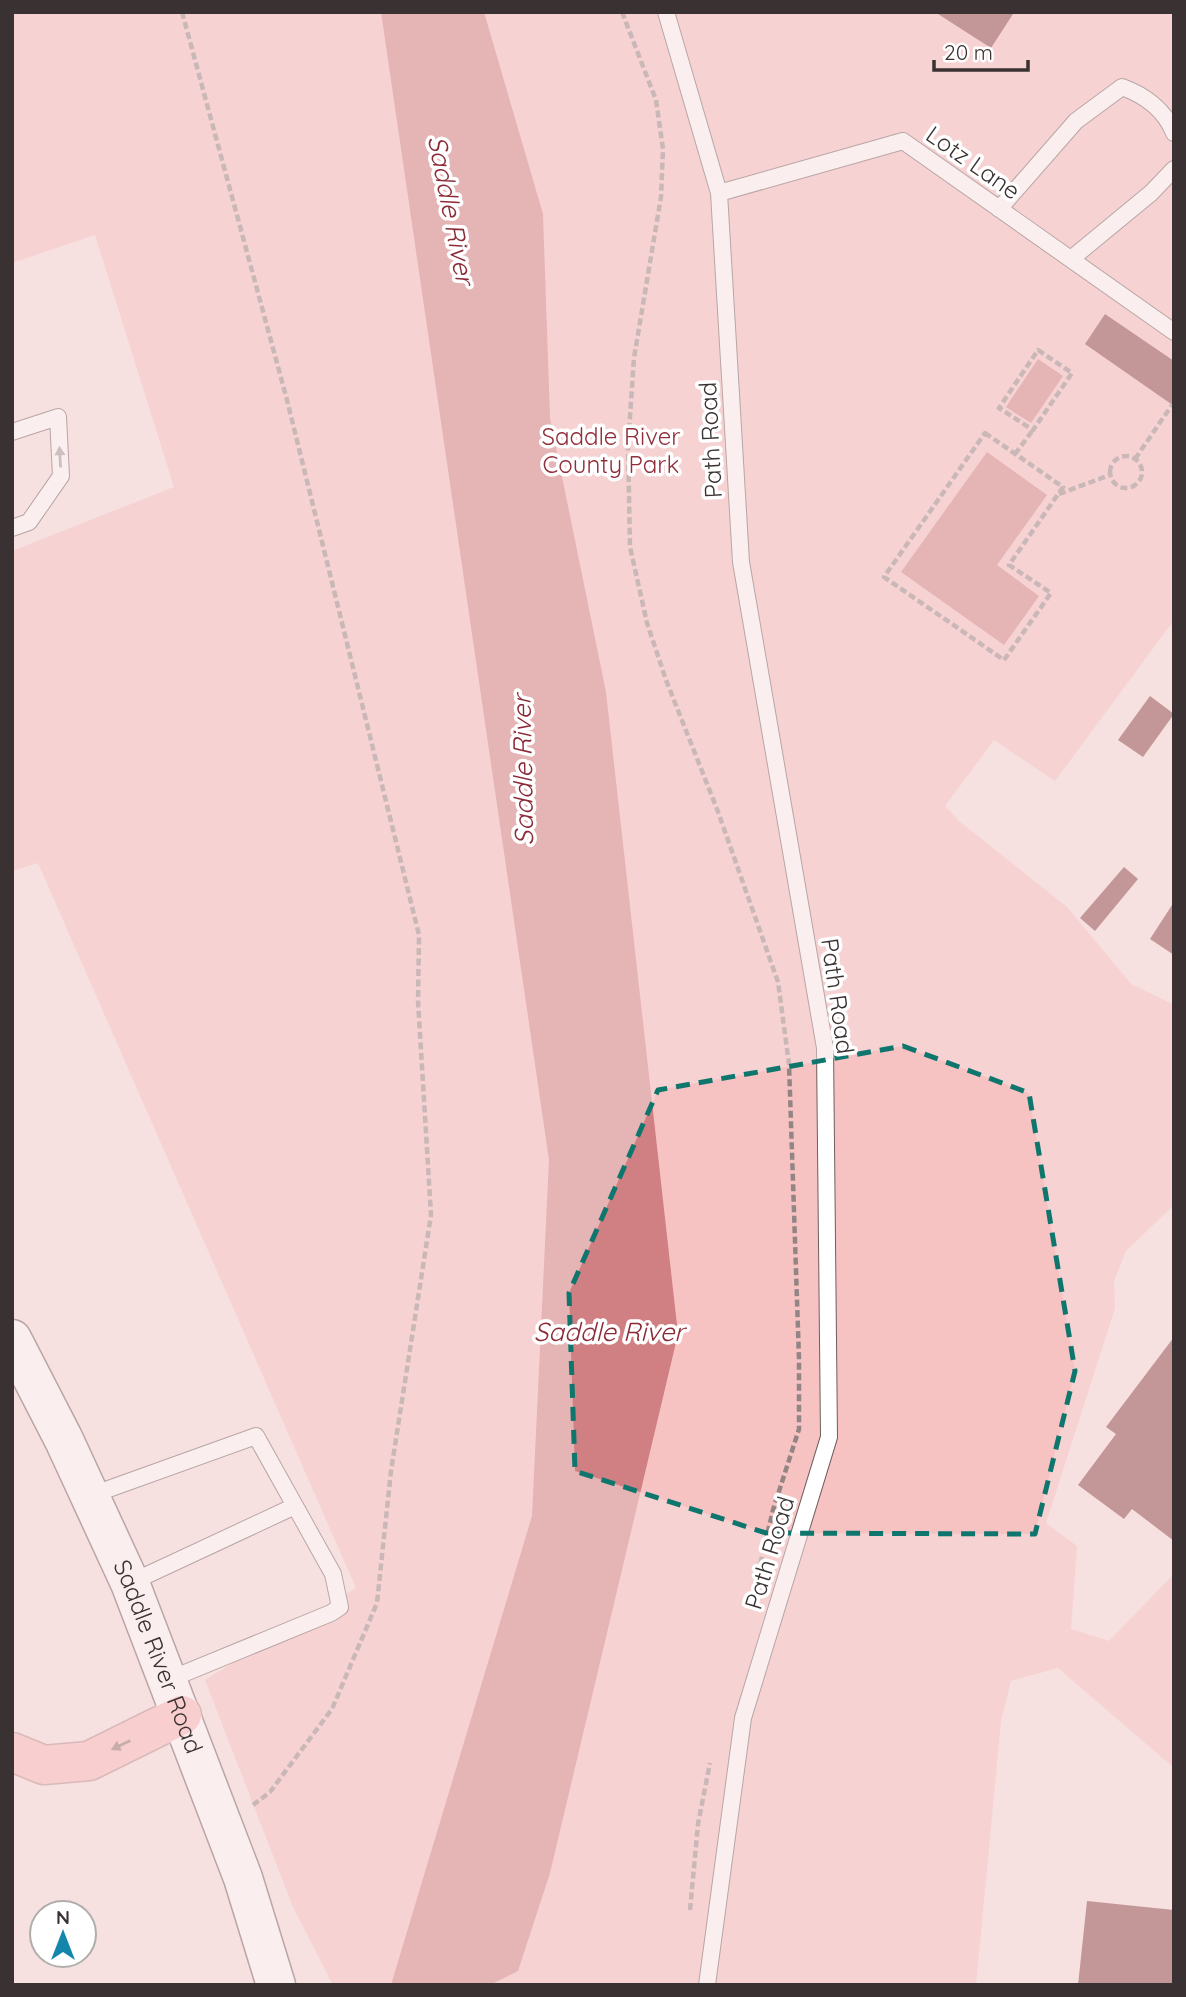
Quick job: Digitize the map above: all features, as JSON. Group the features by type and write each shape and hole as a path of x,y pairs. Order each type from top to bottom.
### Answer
{"highway":[{"path":"12,1752 44,1765 89,1761 175,1698"}],"street":[{"name":"Saddle River Road","path":"12,1339 65,1440 130,1583 243,1878 275,1985"}],"lane":[{"name":"Path Road","path":"666,12 719,193 741,562 825,1048 829,1437 743,1718 707,1985"},
{"path":"999,209 1076,121 1122,87 1142,94 1169,121 1174,133"},
{"name":"Lotz Lane","path":"719,193 903,141 1174,332"},
{"path":"1071,259 1151,193 1174,169"},
{"path":"12,432 58,417 61,476 29,522 12,528"},
{"path":"89,1496 256,1436 333,1574 340,1607 175,1698"},
{"path":"130,1583 295,1506"}],"path":[{"path":"182,12 286,400 419,935 418,1001 431,1215 391,1471 377,1603 332,1709 270,1792 224,1826"},
{"path":"622,12 656,100 663,149 661,197 634,358 628,446 630,547 647,623 666,680 717,809 778,982 789,1063 799,1429 773,1510 752,1597"},
{"path":"1015,454 1033,430 1072,373 1038,350 999,408 1033,430"},
{"path":"1135,459 1172,404"},
{"path":"985,433 1063,487 1059,494 1009,565 1051,593 1004,660 884,577 985,433"},
{"path":"1128,456 1135,459 1142,470 1141,476 1135,485 1119,486 1110,475 1111,465 1118,458 1128,456"},
{"path":"1059,494 1110,475"},
{"path":"690,1923 690,1896 698,1824 711,1761"}],"highlighted area":[{"path":"903,1046 1029,1093 1075,1371 1035,1534 766,1533 575,1471 569,1293 658,1090"}],"green space":[{"name":"Saddle River County Park","path":"12,12 1174,12 1174,620 1055,781 994,740 945,806 959,821 1067,907 1131,984 1174,1005 1174,1205 1126,1251 1114,1281 1115,1308 1046,1523 1077,1546 1071,1629 1109,1641 1174,1574 1174,1768 1058,1668 1011,1681 1001,1721 976,1985 333,1985 293,1907 205,1680 356,1588 38,863 12,871 12,551 174,487 95,235 12,263"}],"water":[{"name":"Saddle River","path":"381,12 484,12 543,214 550,418 606,692 678,1334 550,1873 518,1971 490,1985 391,1985 532,1516 549,1160"},
{"path":"1038,359 1063,376 1031,423 1006,407"},
{"path":"987,452 1047,495 997,565 1039,596 1004,645 901,572"}],"building":[{"path":"938,14 1013,14 991,48"},
{"path":"1105,314 1174,361 1174,406 1085,344"},
{"path":"1150,696 1174,714 1143,757 1118,740"},
{"path":"1124,867 1138,879 1095,931 1080,918"},
{"path":"1174,902 1174,955 1150,939"},
{"path":"1174,1337 1174,1541 1132,1509 1124,1519 1078,1485 1116,1434 1106,1427"},
{"path":"1087,1901 1174,1910 1174,1985 1078,1985"}]}
